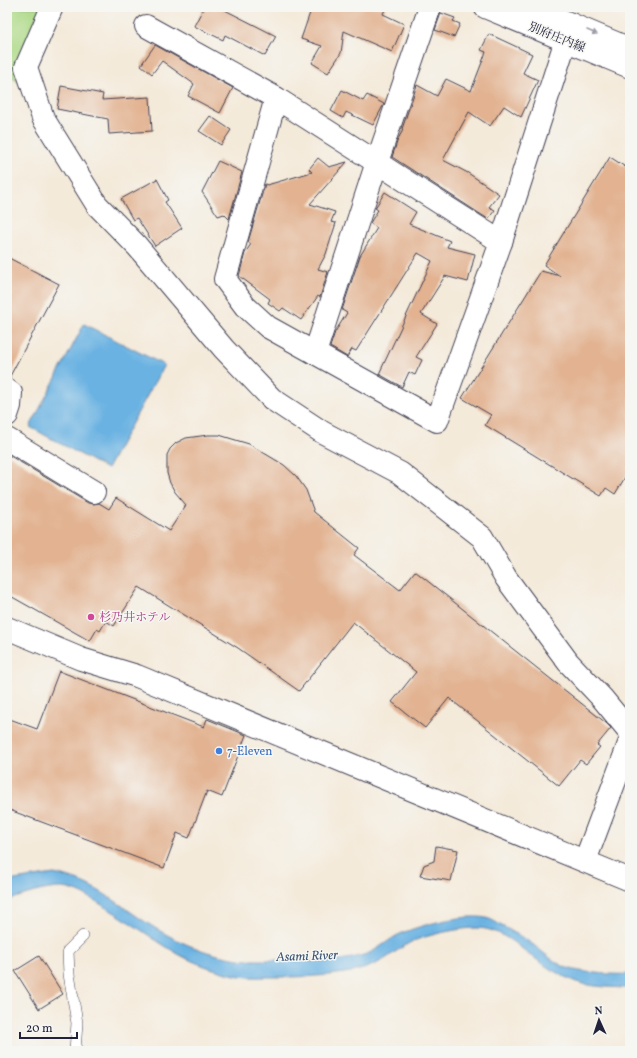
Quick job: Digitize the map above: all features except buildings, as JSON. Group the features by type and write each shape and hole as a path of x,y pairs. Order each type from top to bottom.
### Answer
{"street":[{"path":"52,7 26,67 43,118 97,205 138,246 224,349 272,398 322,432 400,473 482,537 506,578 564,657 602,698 630,732"},
{"path":"315,353 377,162 430,7"},
{"name":"別府庄内線","path":"485,7 569,32 630,48"},
{"name":"別府庄内線","path":"530,7 569,32 630,67"},
{"path":"146,26 276,98 500,242"},
{"path":"276,98 226,279 245,306 268,327 437,421 500,242 569,32"},
{"path":"7,390 11,393 10,406 7,415"},
{"path":"7,439 94,492"},
{"path":"7,628 81,659 137,676 630,880"},
{"path":"585,861 630,741"}],"lane":[{"path":"75,1051 77,1023 68,951 83,936"}],"green space":[{"path":"7,7 43,7 20,83 7,72"}],"water":[{"path":"84,324 164,365 107,469 30,427"},
{"path":"54,874 80,881 112,899 168,936 207,952 221,956 249,960 341,960 370,953 396,936 415,928 440,921 465,917 477,917 488,918 513,932 565,967 587,972 630,974 630,987 596,986 576,982 550,969 513,942 499,934 476,928 434,934 418,939 374,965 351,972 324,976 241,976 211,968 178,954 112,911 73,890 62,888 48,889 7,901 7,881"}],"place":[{"name":"杉乃井ホテル","path":"91,617"},
{"name":"7-Eleven","path":"219,751"}],"water label":[{"name":"Asami River","path":"307,955"}]}
